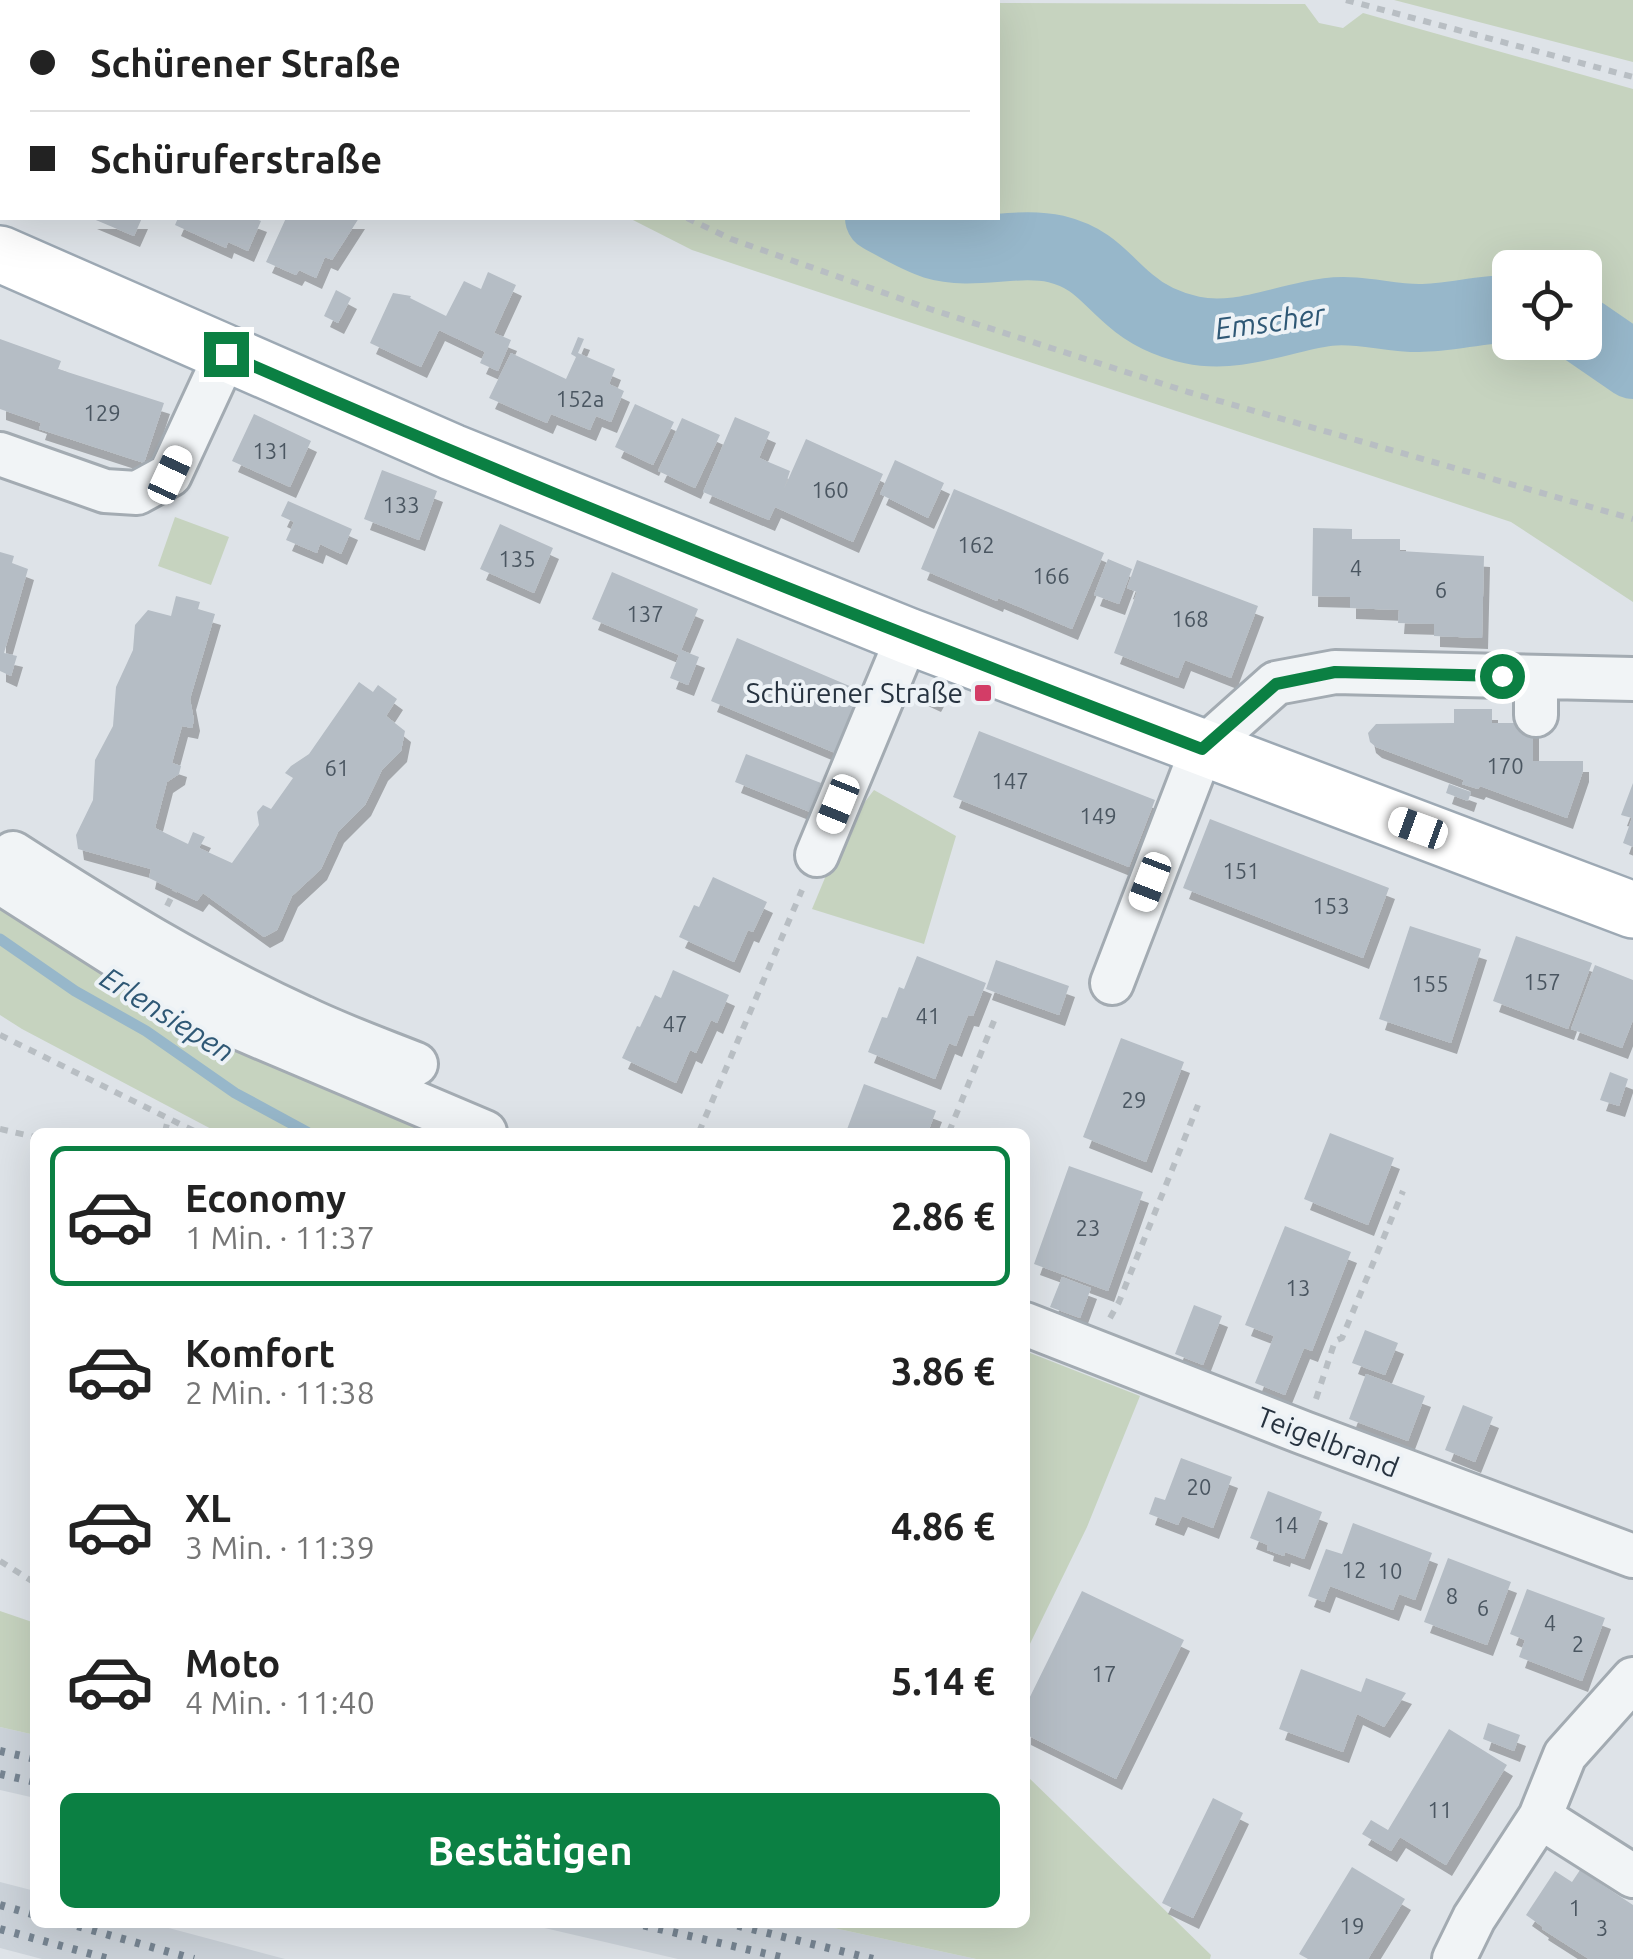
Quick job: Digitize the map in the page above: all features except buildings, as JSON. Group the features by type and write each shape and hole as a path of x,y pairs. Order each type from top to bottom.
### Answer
{"main road":[{"path":"0,254 452,452 908,636 1633,910"}],"street":[{"path":"0,454 105,491 136,492 170,475 226,354"},
{"path":"817,855 908,636"},
{"path":"1112,983 1202,749 1276,684 1335,672 1536,696 1633,679"},
{"path":"6,867 302,1018 416,1064"},
{"path":"6,867 174,993 244,1030 483,1120"},
{"name":"Teigelbrand","path":"1030,1326 1633,1556"},
{"path":"1454,1959 1474,1918 1540,1817 1565,1756 1633,1680"},
{"path":"1540,1817 1633,1876"}],"path":[{"path":"1346,0 1633,77"},
{"path":"691,220 731,239 894,296 1188,392 1633,520"},
{"path":"701,1128 817,855"},
{"path":"951,1128 996,1016"},
{"path":"0,1035 187,1128"},
{"path":"1091,1349 1120,1302 1198,1105"},
{"path":"166,1128 168,1119"},
{"path":"0,1129 30,1136"},
{"path":"1304,1433 1336,1341 1342,1338 1404,1191"},
{"path":"0,1561 30,1580"}],"shaded area":[{"path":"0,1727 30,1734 30,1797 0,1790"},
{"path":"0,1882 30,1890 30,1928 169,1928 285,1959 42,1959 0,1948"},
{"path":"545,1928 834,1928 976,1959 678,1959"}],"green space":[{"path":"1394,0 1633,0 1633,62"},
{"path":"1000,3 1305,4 1319,23 1343,28 1363,13 1633,89 1633,602 1511,522 692,250 633,220 1000,220"},
{"path":"175,517 229,537 211,585 158,566"},
{"path":"874,790 956,836 924,944 812,909 847,825"},
{"path":"0,897 459,1128 209,1128 0,1015"},
{"path":"1030,1353 1140,1396 1087,1527 1030,1644"},
{"path":"0,1611 30,1621 30,1734 0,1727"},
{"path":"1030,1779 1211,1955 1210,1959 976,1959 834,1928 1030,1928"}],"waterway":[{"name":"Emscher","path":"883,220 920,240 949,248 1026,246 1069,253 1097,270 1144,311 1192,330 1243,330 1339,311 1419,318 1492,310"},
{"name":"Emscher","path":"1602,344 1633,365"},
{"name":"Erlensiepen","path":"0,939 75,991 146,1031 235,1093 300,1128"}],"railway":[{"path":"0,1751 30,1758"},
{"path":"0,1774 30,1781"},
{"path":"0,1905 30,1914"},
{"path":"84,1928 194,1959"},
{"path":"655,1928 789,1959"},
{"path":"747,1928 873,1959"},
{"path":"0,1929 109,1959"}],"place":[{"name":"Schürener Straße","path":"983,693"}],"route":[{"path":"226,354 452,452 908,636 1202,749 1276,684 1335,672 1502,676"}]}
